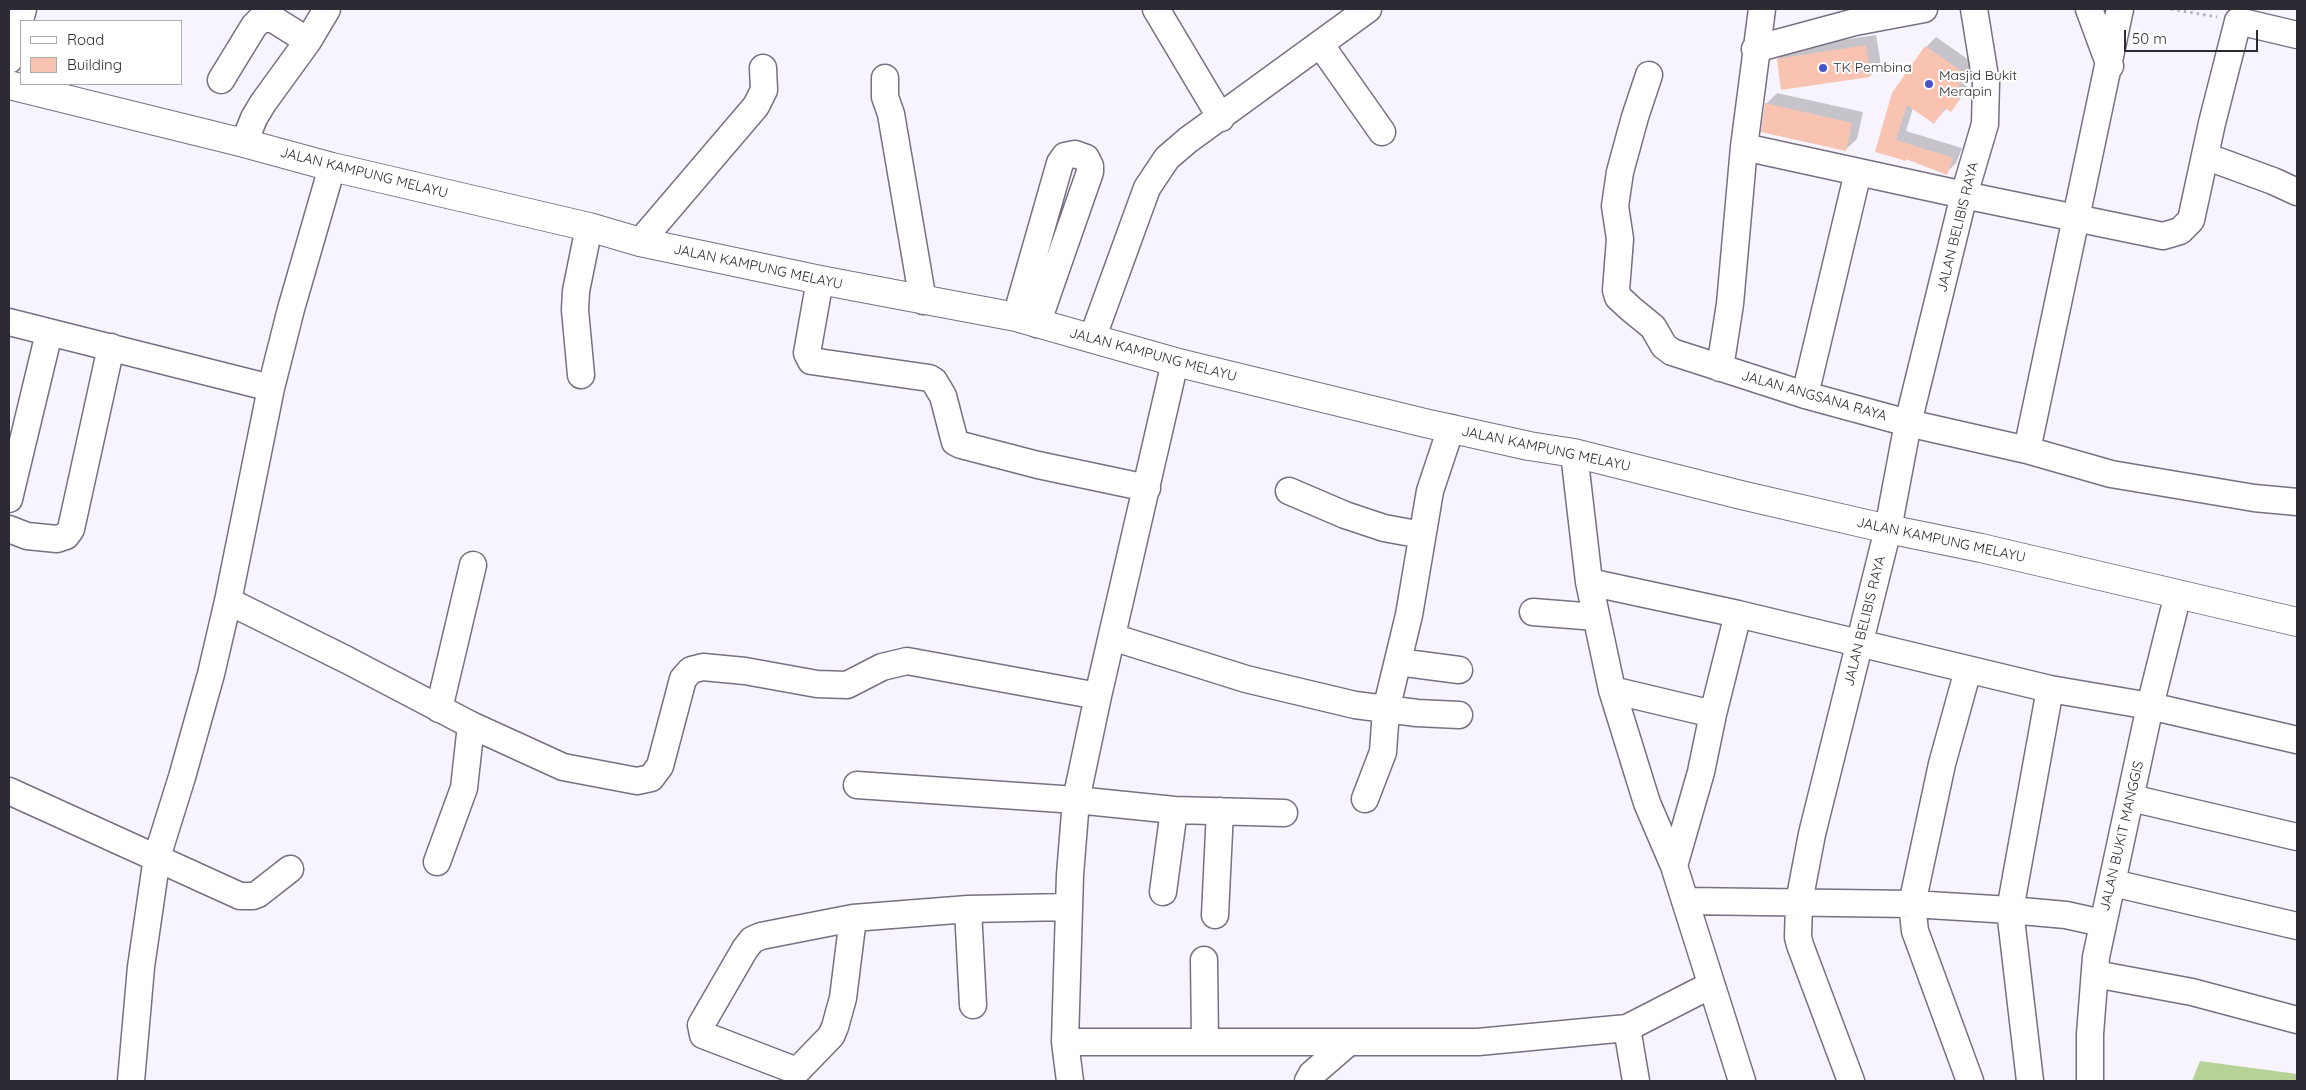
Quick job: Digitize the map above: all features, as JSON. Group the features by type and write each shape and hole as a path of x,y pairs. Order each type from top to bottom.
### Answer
{"main road":[{"name":"JALAN KAMPUNG MELAYU","path":"9,85 244,143 332,167 590,227 640,242 923,301 1026,320 1175,362 1451,428 1574,453 1888,529 1981,548 2297,622"}],"street":[{"path":"9,60 23,9"},
{"path":"244,143 263,102 308,41 327,9"},
{"path":"1156,9 1221,118"},
{"path":"1092,340 1147,188 1167,158 1188,140 1221,118 1368,9"},
{"path":"1720,368 1737,241 1744,147 1755,49 1762,9"},
{"path":"1755,49 1854,16 1924,9"},
{"name":"JALAN BELIBIS RAYA","path":"1851,1081 1800,945 1798,937 1799,902 1812,834 1888,529 1908,422 1964,196 1985,124 1986,82 1974,9"},
{"path":"2090,9 2110,66"},
{"path":"2027,450 2078,218 2120,9"},
{"path":"222,80 254,26 261,20 273,19 308,41"},
{"path":"1744,147 1964,196 2163,236 2180,231 2191,220 2238,21 2284,24"},
{"path":"1320,44 1382,132"},
{"path":"640,242 756,106 764,90 763,68"},
{"name":"JALAN ANGSANA RAYA","path":"1649,75 1635,116 1620,172 1615,206 1620,239 1616,290 1618,297 1653,327 1664,346 1672,352 1805,395 2027,450 2111,474 2254,498 2297,502"},
{"path":"885,78 886,97 891,114 923,301"},
{"path":"1074,154 1086,158 1090,166 1090,172 1026,320 1060,163 1065,156 1074,154"},
{"path":"2205,156 2297,192"},
{"path":"132,1081 141,967 156,857 182,777 211,674 228,601 271,388 291,309 332,167"},
{"path":"1805,395 1858,172"},
{"path":"581,375 575,310 576,291 590,227"},
{"path":"820,280 807,353 811,361 929,378 934,381 943,396 955,442 1038,465 1147,488"},
{"path":"9,322 271,388"},
{"path":"9,499 49,333"},
{"path":"9,529 27,536 57,539 66,536 70,529 111,347"},
{"path":"1070,1081 1065,1042 1069,907 1076,800 1175,362"},
{"path":"1365,798 1383,752 1386,710 1409,615 1430,492 1451,428"},
{"path":"1574,453 1589,582 1612,690 1647,803 1674,866 1742,1081"},
{"path":"1289,491 1345,515 1384,528 1422,535"},
{"path":"439,709 473,565"},
{"path":"1589,582 1738,614 2050,689 2150,706 2297,740"},
{"name":"JALAN BUKIT MANGGIS","path":"2090,1081 2090,1034 2102,923 2113,883 2150,706 2178,594"},
{"path":"228,601 471,726 563,767 637,781 652,778 660,766 683,680 691,670 703,667 745,671 817,684 847,685 882,667 907,661 1098,696"},
{"path":"1534,612 1596,617"},
{"path":"1674,866 1702,772 1713,714 1738,614"},
{"path":"1112,637 1246,679 1355,705 1386,710 1459,716"},
{"path":"1398,662 1459,670"},
{"path":"1968,670 1942,764 1912,904 1915,931 1970,1081"},
{"path":"2030,1081 2010,910 2050,689"},
{"path":"1612,690 1713,714"},
{"path":"437,862 464,788 471,726"},
{"path":"857,785 1076,800 1174,810 1284,813"},
{"path":"9,791 240,896 248,897 258,894 290,869"},
{"path":"2131,798 2297,837"},
{"path":"1163,892 1174,810"},
{"path":"1215,915 1220,811"},
{"path":"2113,883 2297,926"},
{"path":"1685,901 1912,904 2066,915 2102,923"},
{"path":"853,918 843,998 835,1027 831,1036 796,1076 703,1035 701,1026 745,949 752,940 761,936 853,918 968,909 1069,907"},
{"path":"968,909 973,1006"},
{"path":"1204,960 1205,1042"},
{"path":"2095,974 2199,994 2297,1020"},
{"path":"1065,1042 1478,1042 1628,1028 1711,985"},
{"path":"1628,1028 1636,1081"},
{"path":"1308,1081 1312,1074 1349,1042"}],"path":[{"path":"2171,9 2238,21"}],"green space":[{"path":"2200,1061 2297,1074 2297,1081 2192,1081"}],"building":[{"name":"TK Pembina","path":"1866,45 1870,77 1781,90 1777,59"},
{"name":"Masjid Bukit Merapin","path":"1925,46 1967,75 1953,94 1960,99 1951,112 1945,108 1934,124 1907,105 1896,140 1953,158 1947,175 1906,159 1906,161 1875,152 1892,93"},
{"path":"1765,103 1852,123 1846,151 1761,132"}],"place":[{"name":"TK Pembina","path":"1823,68"},
{"name":"Masjid Bukit Merapin","path":"1929,84"}]}
